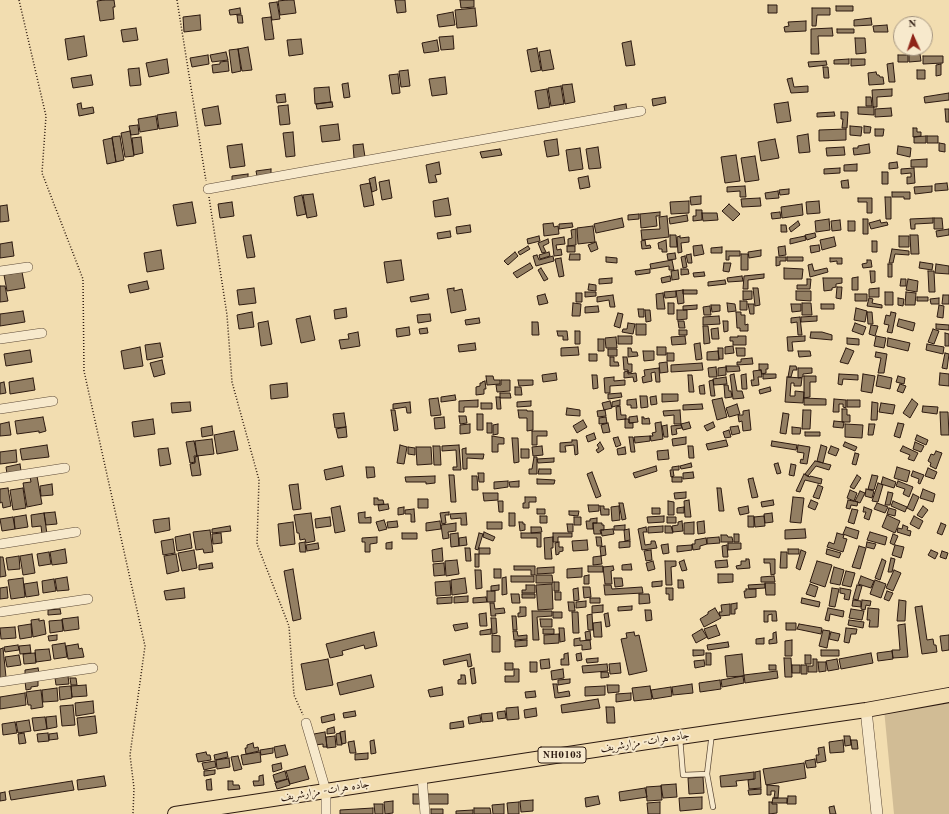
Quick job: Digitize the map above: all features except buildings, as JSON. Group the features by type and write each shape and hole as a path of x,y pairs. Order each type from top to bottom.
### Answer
{"highway":[{"name":"جاده هرات- مزارشریف","path":"175,814 866,710 949,695"}],"street":[{"path":"208,189 641,111"},
{"path":"0,271 28,267"},
{"path":"0,340 42,333"},
{"path":"0,410 53,402"},
{"path":"0,478 65,468"},
{"path":"0,544 76,532"},
{"path":"0,612 88,600"},
{"path":"0,682 93,668"},
{"path":"866,710 876,814"},
{"path":"306,723 326,791 326,814"},
{"path":"422,776 425,814"}],"lane":[{"path":"712,732 707,774 713,807"},
{"path":"680,737 683,776 707,774"}],"path":[{"path":"19,0 46,116 42,173 83,279 84,371 145,646 130,755 134,788 133,814"},
{"path":"177,0 227,315 232,382 259,480 257,544 289,626 294,695 306,723"}],"shaded area":[{"path":"949,703 949,814 894,814 884,709"}]}
